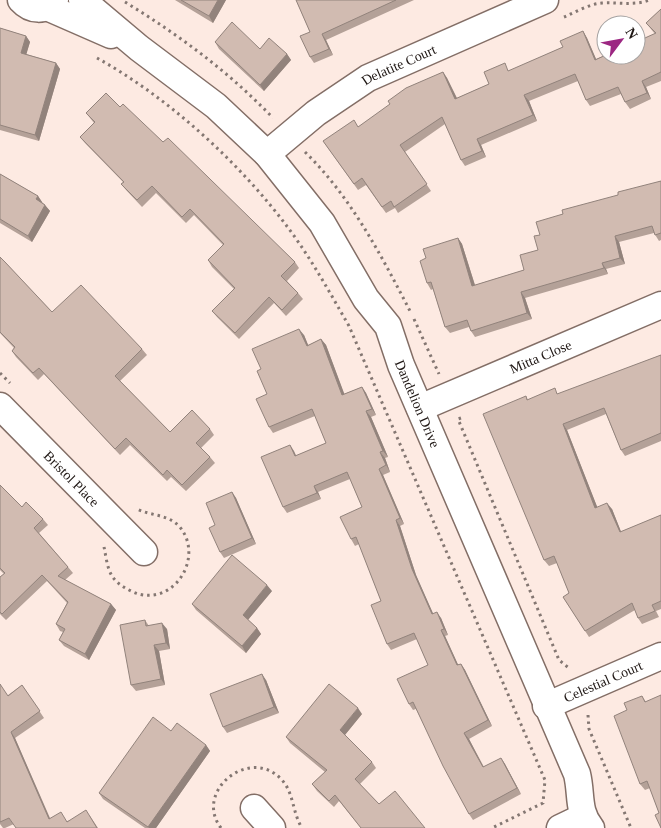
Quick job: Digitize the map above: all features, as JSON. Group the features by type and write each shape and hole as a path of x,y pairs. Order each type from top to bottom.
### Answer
{"street":[{"name":"Dandelion Drive","path":"21,0 34,9 51,4 139,48"},
{"name":"Dandelion Drive","path":"82,0 139,48 203,95 268,154 322,223 366,299 388,326 401,365 546,706 577,774 580,787 580,808 587,822"},
{"name":"Delatite Court","path":"268,154 316,113 368,78 544,0"},
{"name":"Mitta Close","path":"420,408 661,305"},
{"name":"Bristol Place","path":"0,406 144,552"},
{"name":"Celestial Court","path":"546,706 661,656"},
{"path":"254,808 272,828"},
{"path":"560,828 587,822"}],"path":[{"path":"122,0 173,32 223,70 273,119"},
{"path":"91,54 174,111 256,188 290,230 349,326 545,780 543,803 492,828"},
{"path":"305,152 318,165 365,229 410,313 439,375"},
{"path":"458,419 560,660 569,670"},
{"path":"588,714 589,729 631,828"}],"building":[{"path":"181,0 218,0 209,16"},
{"path":"296,0 396,0 322,34 329,49 310,57 300,36 310,32"},
{"path":"661,9 661,72 642,81 647,93 625,102 618,87 586,100 575,74 524,95 533,115 477,139 482,151 461,160 442,117 400,145 427,184 394,207 391,201 382,207 362,178 354,184 323,141 354,120 358,127 390,104 388,101 406,88 443,72 455,99 489,84 484,72 505,63 508,71 563,47 560,41 583,31 596,60 596,65 646,65 646,38 656,33 646,23"},
{"path":"232,22 260,49 269,38 287,54 260,85 215,42"},
{"path":"0,28 26,36 21,53 56,63 35,135 0,125"},
{"path":"106,93 120,107 123,104 163,142 168,138 295,262 281,276 298,293 282,310 269,297 235,333 212,311 235,288 208,260 224,244 190,209 182,217 152,186 137,200 121,184 124,182 80,137 95,122 86,113"},
{"path":"0,174 38,196 36,199 45,205 28,236 0,219"},
{"path":"661,181 661,233 655,235 652,226 615,236 620,258 602,263 604,268 521,292 527,313 471,331 467,320 445,327 431,282 427,283 420,261 426,258 423,249 458,238 472,286 524,270 520,255 538,250 534,236 540,235 536,222 563,214 562,210 618,195 618,192"},
{"path":"0,257 52,312 81,285 142,349 115,376 170,432 192,410 210,429 196,443 210,457 182,485 167,470 163,475 126,438 115,449 39,368 33,373 12,351 15,347 0,332"},
{"path":"299,329 307,346 321,339 342,395 362,387 372,409 366,411 383,451 380,452 386,465 379,469 400,518 396,520 412,569 432,614 437,612 444,629 441,630 457,665 461,664 488,720 464,733 483,767 501,758 517,788 469,814 443,766 413,702 409,704 397,679 428,665 414,633 387,644 371,605 381,601 356,537 351,539 340,517 362,507 347,472 314,486 317,493 283,507 261,457 290,445 295,456 326,443 312,409 269,427 256,399 267,394 257,371 261,369 252,349"},
{"path":"661,355 661,433 621,450 604,408 563,424 595,508 607,503 620,532 661,515 661,601 652,605 655,611 638,618 632,603 585,631 563,597 569,593 554,556 544,560 483,414 526,396 527,400 555,388 557,394"},
{"path":"0,485 22,507 26,502 43,519 34,528 68,567 58,576 111,604 85,654 59,640 65,629 56,624 68,602 42,575 2,614 0,612 0,577 5,573 0,568"},
{"path":"232,492 252,538 220,552 209,528 215,525 206,503"},
{"path":"232,555 267,585 243,615 257,628 242,646 192,604"},
{"path":"145,620 146,626 162,623 166,643 154,645 161,679 131,685 120,625"},
{"path":"262,674 274,707 223,727 210,694"},
{"path":"0,684 8,696 22,685 40,711 11,732 49,819 61,812 67,822 86,810 97,828 16,828 9,818 0,822"},
{"path":"329,684 358,708 340,730 372,762 355,779 379,804 395,791 425,828 361,828 335,795 329,801 312,784 327,770 286,737"},
{"path":"661,695 661,828 655,815 659,813 647,781 640,784 614,716 627,710 624,703 642,696 645,702"},
{"path":"153,717 171,731 177,723 206,745 148,827 99,793"}]}
